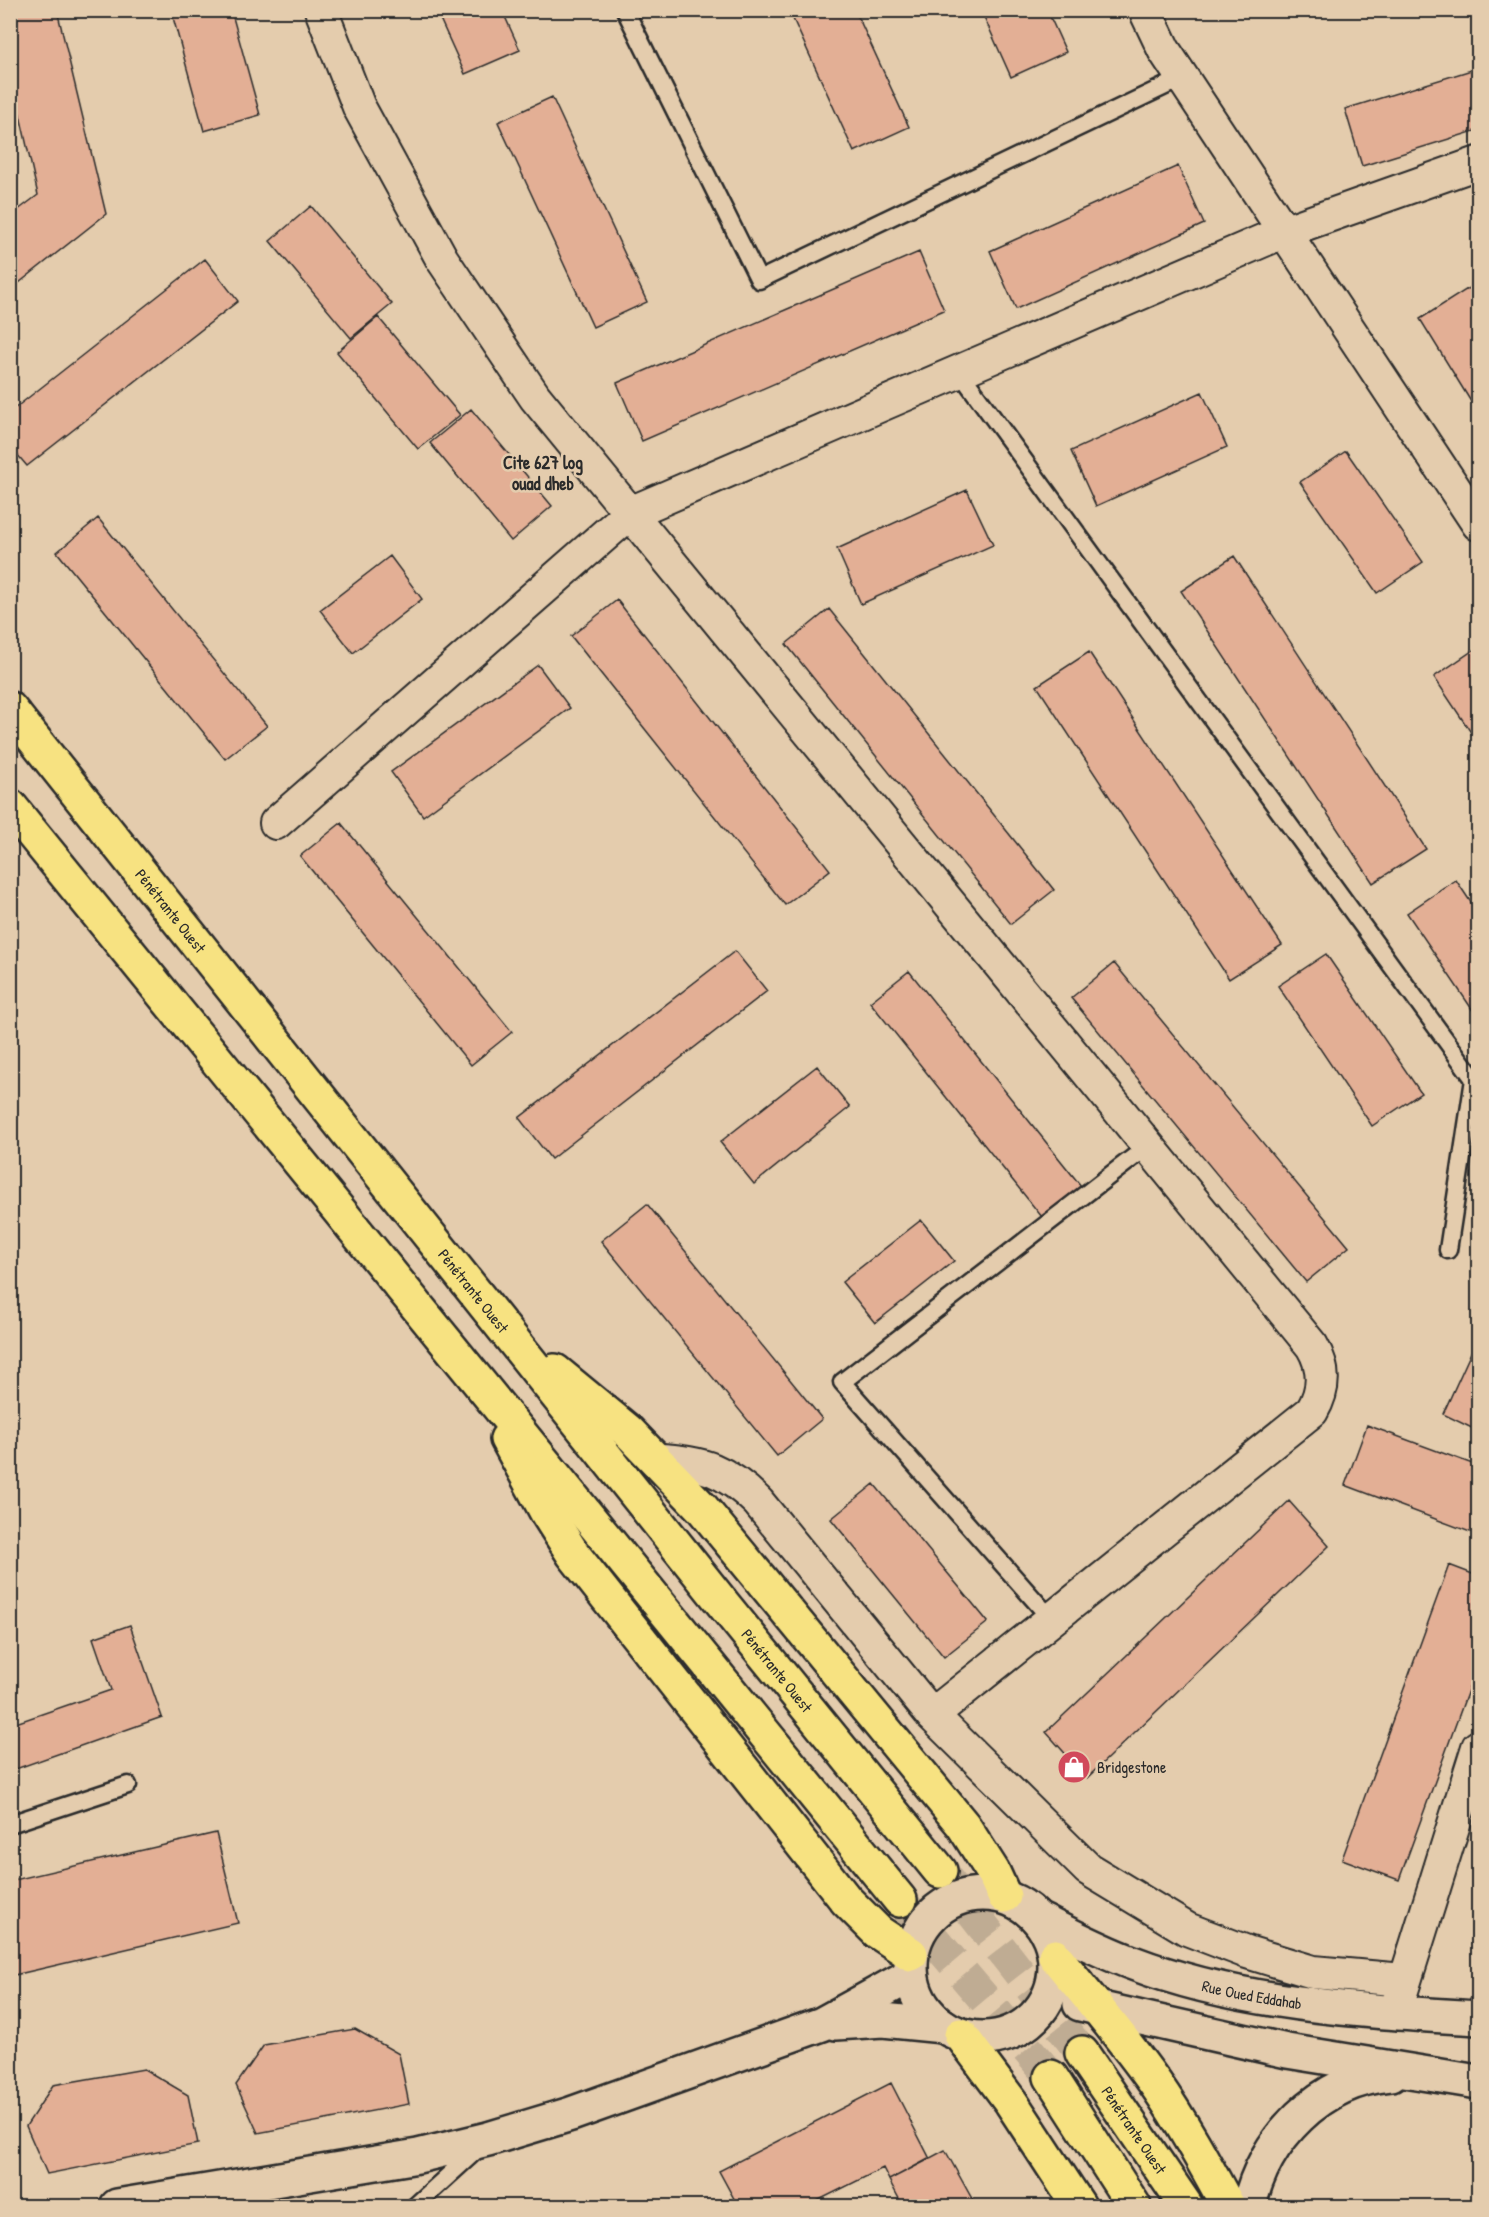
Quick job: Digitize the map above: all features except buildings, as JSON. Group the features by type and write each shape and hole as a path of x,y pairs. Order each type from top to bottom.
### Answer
{"highway":[{"name":"Pénétrante Ouest","path":"10,709 940,1871"},
{"path":"10,806 900,1900"},
{"path":"514,1341 628,1431 702,1508 946,1804 978,1848 1004,1896"},
{"path":"488,1393 523,1471 573,1554 846,1900 911,1964"},
{"path":"1055,1956 1156,2084 1228,2206"},
{"path":"952,2030 1011,2102 1079,2206"},
{"name":"Pénétrante Ouest","path":"1082,2053 1186,2206"},
{"path":"1051,2077 1134,2206"}],"main road":[{"path":"822,2024 883,2019 913,2021 982,2038 1002,2035 1022,2027 1037,2013 1049,1996 1055,1977 1055,1956 1049,1936 1038,1919 1023,1905 1004,1896 984,1893 963,1896 944,1904 928,1917 917,1935 911,1964 916,1995 927,2012 952,2030"},
{"name":"Rue Oued Eddahab","path":"1038,1919 1104,1951 1176,1977 1251,1996 1396,2013 1479,2018"},
{"path":"117,2206 418,2156 488,2139 571,2114 822,2024 911,1964"},
{"path":"1049,1996 1242,2042 1479,2082"},
{"path":"1249,2206 1261,2168 1282,2134 1309,2107 1342,2087 1379,2075 1418,2072"}],"street":[{"path":"321,10 358,107 442,259 535,397 1312,1346 1322,1368 1321,1390 1312,1411 932,1715"},
{"path":"1145,10 1164,50 1182,78 1282,232 1479,525"},
{"path":"276,823 630,513 1282,232 1479,163"},
{"path":"657,1460 702,1465 723,1474 758,1502 932,1715 1088,1869 1187,1929 1247,1952 1313,1972 1404,1980"},
{"path":"1396,2013 1404,1980 1479,1747"}],"lane":[{"path":"625,10 759,280 1182,78"},
{"path":"960,371 1474,1079 1448,1250"},
{"path":"1052,1620 842,1382 1148,1146"},
{"path":"10,1824 128,1785"},
{"path":"415,2206 453,2174 488,2139"}],"tunnel":[{"path":"940,1871 1082,2053"},
{"path":"900,1900 1051,2077"}],"place":[{"name":"Bridgestone","path":"1074,1767"}],"district":[{"name":"Cite 627 log ouad dheb","path":"543,473"}]}
